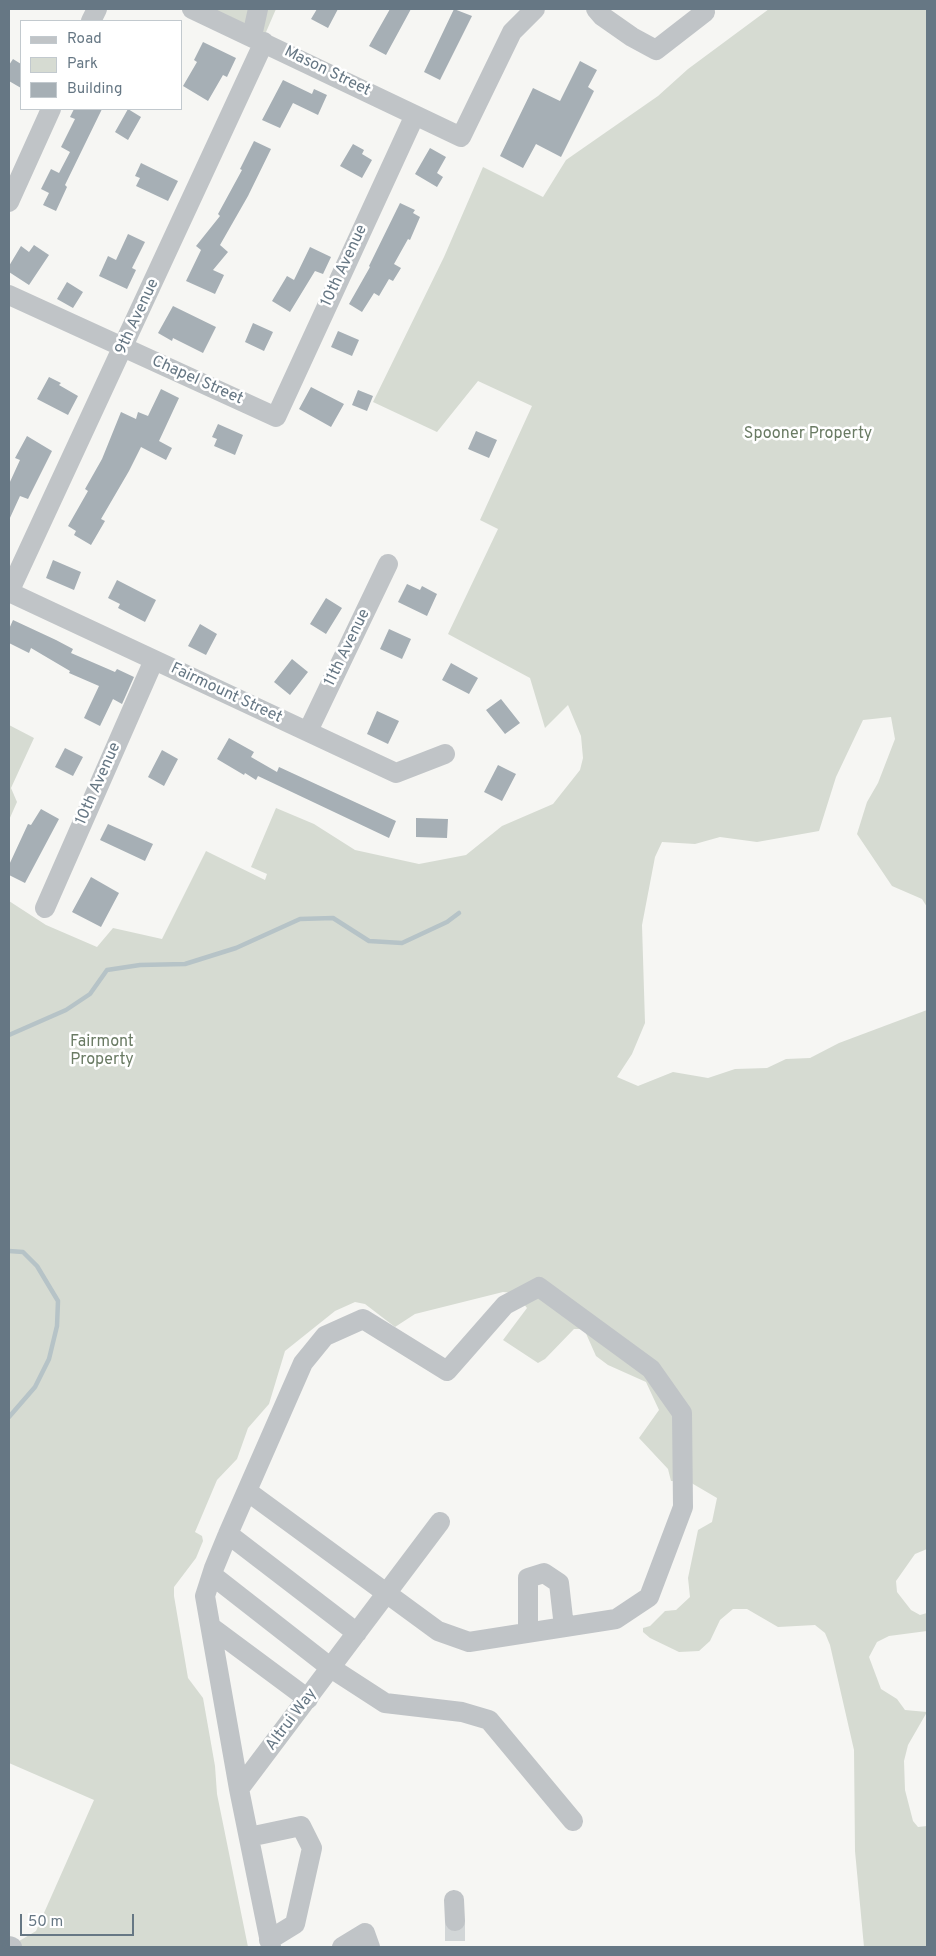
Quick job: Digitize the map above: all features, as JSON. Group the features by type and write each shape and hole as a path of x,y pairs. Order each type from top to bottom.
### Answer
{"street":[{"name":"Mason Street","path":"192,9 461,137 512,32 535,9"},
{"name":"9th Avenue","path":"9,592 123,348 258,39 258,9"},
{"path":"596,9 602,16 632,37 656,50 706,12"},
{"path":"9,202 51,110"},
{"name":"10th Avenue","path":"276,417 415,115"},
{"name":"Chapel Street","path":"9,295 276,417"},
{"name":"11th Avenue","path":"308,731 388,564"},
{"name":"Fairmount Street","path":"9,592 396,773 445,754"},
{"name":"10th Avenue","path":"45,908 154,660"},
{"path":"247,1491 438,1632 469,1642 616,1619 649,1597 683,1507 682,1413 651,1369 539,1287 505,1305 447,1371 363,1319 325,1336 304,1363 247,1491 228,1534 205,1596 240,1789 249,1837 270,1944 295,1924 312,1848 301,1826 249,1837"},
{"name":"Altrui Way","path":"240,1789 440,1522"},
{"path":"228,1534 356,1633"},
{"path":"528,1633 528,1578 544,1573 559,1583 564,1627"},
{"path":"212,1574 331,1668 385,1703 462,1712 489,1720 573,1821"},
{"path":"211,1627 308,1698"},
{"path":"454,1900 455,1921"},
{"path":"342,1947 365,1933 370,1947"}],"green space":[{"path":"200,9 276,9 263,39"},
{"path":"769,9 927,9 927,907 922,899 892,886 857,834 867,802 878,783 895,739 891,717 863,720 836,777 819,831 757,842 720,837 695,844 662,842 655,857 642,925 645,1023 632,1054 617,1077 638,1086 673,1072 708,1078 735,1069 767,1068 786,1059 810,1058 839,1043 927,1010 927,1549 915,1554 896,1581 897,1592 911,1610 920,1615 927,1613 927,1631 889,1636 877,1642 869,1657 881,1689 897,1699 905,1710 927,1712 908,1745 904,1761 905,1790 913,1821 918,1827 927,1826 927,1947 864,1947 855,1851 854,1750 830,1645 825,1633 815,1625 778,1627 747,1609 733,1609 720,1620 710,1641 699,1651 679,1652 650,1638 643,1632 643,1628 650,1626 665,1611 676,1610 690,1597 688,1578 698,1530 712,1522 717,1498 688,1481 671,1481 668,1469 639,1438 659,1410 646,1382 608,1365 596,1356 584,1329 574,1329 545,1359 538,1363 503,1340 527,1308 515,1293 503,1292 415,1314 395,1327 365,1304 355,1302 335,1311 285,1351 269,1404 248,1428 237,1459 217,1480 195,1532 202,1536 203,1541 196,1558 174,1587 174,1596 188,1678 203,1698 215,1766 217,1794 248,1947 9,1947 36,1931 94,1800 9,1763 9,901 46,925 97,947 113,928 162,939 206,851 265,880 267,874 251,867 276,808 314,824 355,850 419,864 466,855 502,826 553,804 580,770 583,758 581,736 568,705 545,728 530,678 448,634 498,529 480,520 532,406 478,381 437,432 373,402 444,257 483,167 543,197 566,160 658,96 688,69"},
{"path":"9,725 34,738 11,788 17,802 9,820"}],"building":[{"path":"317,9 338,9 328,28 311,19"},
{"path":"390,9 411,9 386,55 369,46"},
{"path":"454,9 472,16 440,80 424,72"},
{"path":"203,42 236,58 227,77 223,75 208,101 183,86 197,62 194,60"},
{"path":"13,59 20,63 20,87 9,81 9,65"},
{"path":"580,61 597,70 588,87 594,91 561,157 536,144 523,168 500,156 533,88 560,101"},
{"path":"283,80 312,94 314,89 327,95 318,115 293,103 280,128 262,120"},
{"path":"74,110 102,110 65,185 67,187 56,211 43,205 49,193 41,189 51,169 59,173 70,152 61,147 75,119 70,117"},
{"path":"127,110 141,117 128,140 115,132"},
{"path":"254,141 271,149 248,196 220,245 228,252 213,270 224,275 215,294 186,281 201,250 196,246 220,216 218,214 242,170 240,169"},
{"path":"353,144 364,150 362,154 372,160 362,178 340,166"},
{"path":"430,148 446,157 437,173 443,177 437,187 415,174"},
{"path":"141,163 178,181 168,201 136,186 140,178 135,176"},
{"path":"400,203 415,210 413,213 420,217 410,240 408,239 394,264 401,268 393,281 389,279 379,296 374,293 362,312 349,304 370,267"},
{"path":"128,234 145,242 132,268 136,270 127,289 99,276 108,256 116,260"},
{"path":"34,245 49,255 29,285 9,272 9,266 21,246 29,252"},
{"path":"310,247 331,257 323,274 315,271 290,312 272,301 287,276 294,280"},
{"path":"67,282 83,292 73,308 57,299"},
{"path":"173,306 216,327 203,353 173,338 172,341 158,333"},
{"path":"253,323 273,332 264,351 245,342"},
{"path":"338,331 359,340 352,356 331,347"},
{"path":"49,377 61,383 59,385 78,396 68,415 37,399"},
{"path":"311,387 344,404 331,427 299,409"},
{"path":"161,389 179,398 159,441 172,448 166,460 141,447 101,519 105,521 91,545 74,535 76,531 68,526 88,491 85,489 102,459 121,412 136,419 138,412 148,416"},
{"path":"358,390 373,396 367,411 352,405"},
{"path":"218,424 243,435 235,455 214,446 217,439 212,437"},
{"path":"476,431 497,440 489,458 468,449"},
{"path":"27,436 52,451 28,499 20,496 9,520 9,484 20,460 15,458"},
{"path":"53,560 81,572 74,590 46,578"},
{"path":"117,580 156,600 145,622 118,608 120,604 108,598"},
{"path":"407,584 420,590 422,586 437,594 427,616 398,602"},
{"path":"326,598 342,608 326,634 310,624"},
{"path":"13,620 73,649 71,653 115,672 117,669 134,677 122,704 113,699 100,726 84,718 99,686 69,673 70,671 31,648 29,653 9,643 9,629"},
{"path":"200,624 217,634 206,655 188,646"},
{"path":"389,629 411,639 402,659 380,649"},
{"path":"292,659 308,672 290,695 274,682"},
{"path":"451,663 478,678 469,694 442,680"},
{"path":"501,699 520,723 505,734 486,710"},
{"path":"377,711 399,721 388,744 367,734"},
{"path":"229,738 254,752 251,757 277,772 279,767 396,821 389,838 258,776 256,780 245,773 244,775 217,759"},
{"path":"65,748 83,757 73,776 55,767"},
{"path":"162,750 178,759 164,786 148,777"},
{"path":"498,765 516,774 502,801 484,792"},
{"path":"41,809 59,819 25,883 9,875 9,865 28,824 31,825"},
{"path":"416,818 448,819 447,838 416,837"},
{"path":"108,824 153,844 145,861 100,840"},
{"path":"91,877 119,893 101,927 72,912"}],"waterway":[{"path":"9,1035 66,1010 90,994 107,970 140,965 185,964 236,948 300,919 333,918 369,941 402,943 447,922 459,913"},
{"path":"9,1251 23,1252 37,1266 58,1301 57,1326 49,1359 35,1387 9,1417"}],"tunnel":[{"path":"455,1921 455,1947"}],"park label":[{"name":"Spooner Property","path":"808,435"},
{"name":"Fairmont Property","path":"102,1052"}]}
